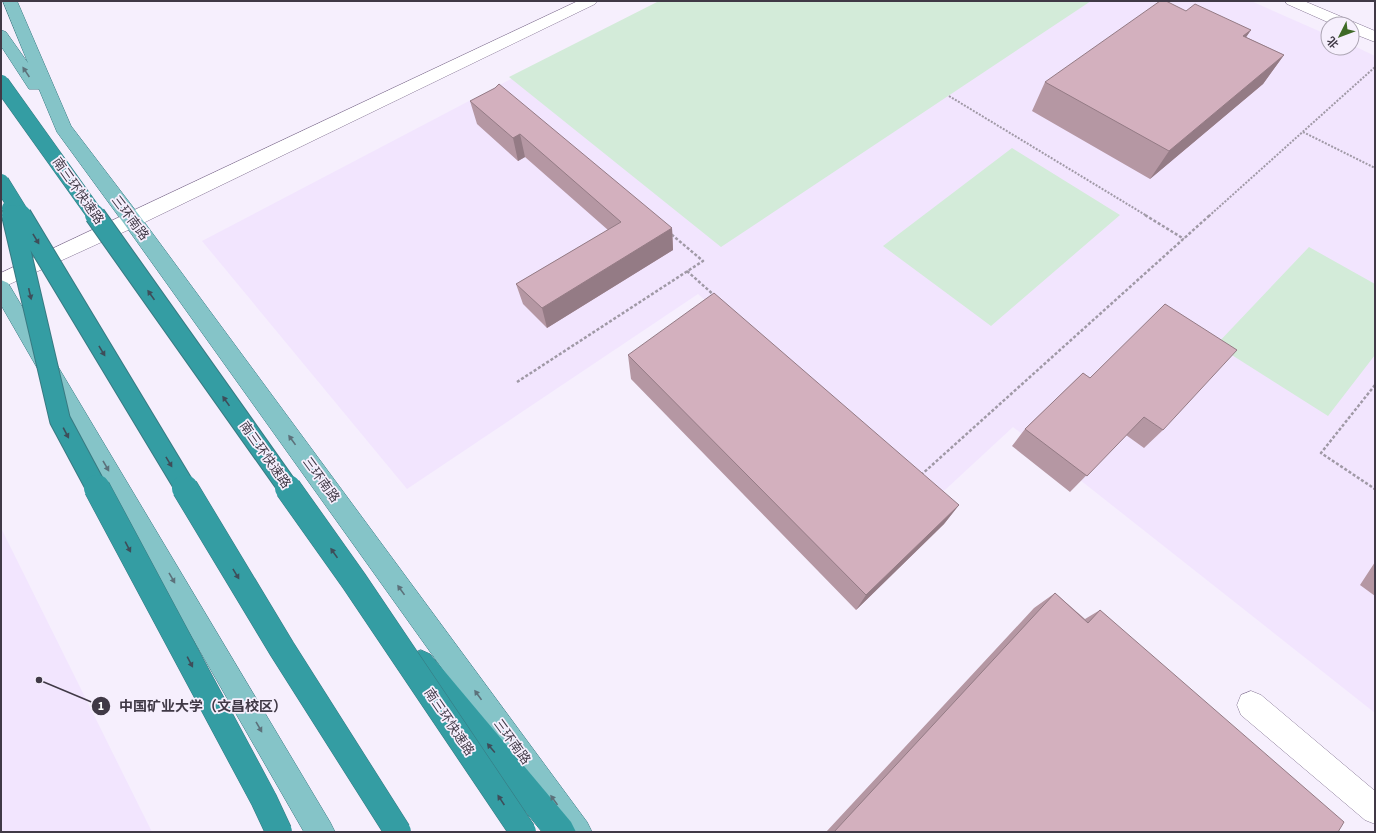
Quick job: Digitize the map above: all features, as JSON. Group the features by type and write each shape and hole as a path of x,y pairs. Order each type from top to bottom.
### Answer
{"highway":[{"name":"南三环快速路","path":"1,83 354,581 523,832"},
{"path":"3,185 60,420 260,793 279,832"},
{"path":"3,185 282,649 398,832"},
{"path":"354,581 561,832"}],"main road":[{"name":"三环南路","path":"10,1 63,128"},
{"name":"三环南路","path":"1,35 63,128 132,220 577,832"},
{"path":"1,288 320,832"}],"street":[{"path":"1,281 590,1"},
{"path":"1292,1 1327,16"},
{"path":"1360,30 1375,37"},
{"path":"1251,705 1375,810"}],"path":[{"path":"921,475 1375,67"},
{"path":"949,96 1184,239"},
{"path":"1303,132 1375,168"},
{"path":"517,382 703,261 667,230"},
{"path":"687,271 717,297"},
{"path":"1375,385 1321,453 1375,489"}],"shaded area":[{"path":"660,1 1251,1 1320,31 1320,56 1360,56 1360,49 1375,56 1375,713 1013,427 932,502 698,294 407,489 202,241"},
{"path":"1,528 152,832 1,832"}],"green space":[{"path":"659,1 1091,1 721,247 509,77"},
{"path":"1012,148 1120,215 991,326 883,246"},
{"path":"1309,247 1375,284 1375,355 1328,416 1216,345"}],"building":[{"path":"1160,1 1166,1 1186,11 1195,4 1251,30 1243,36 1284,55 1169,151 1045,82"},
{"path":"499,84 672,228 542,308 516,284 621,222 520,134 513,138 470,101 495,88"},
{"path":"714,293 959,505 866,595 628,355"},
{"path":"1165,304 1237,350 1163,430 1144,417 1087,476 1025,429 1083,373 1090,378"},
{"path":"1055,593 1088,623 1100,610 1344,822 1338,832 834,832"}],"place":[{"name":"中国矿业大学（文昌校区）","path":"39,680"}]}
